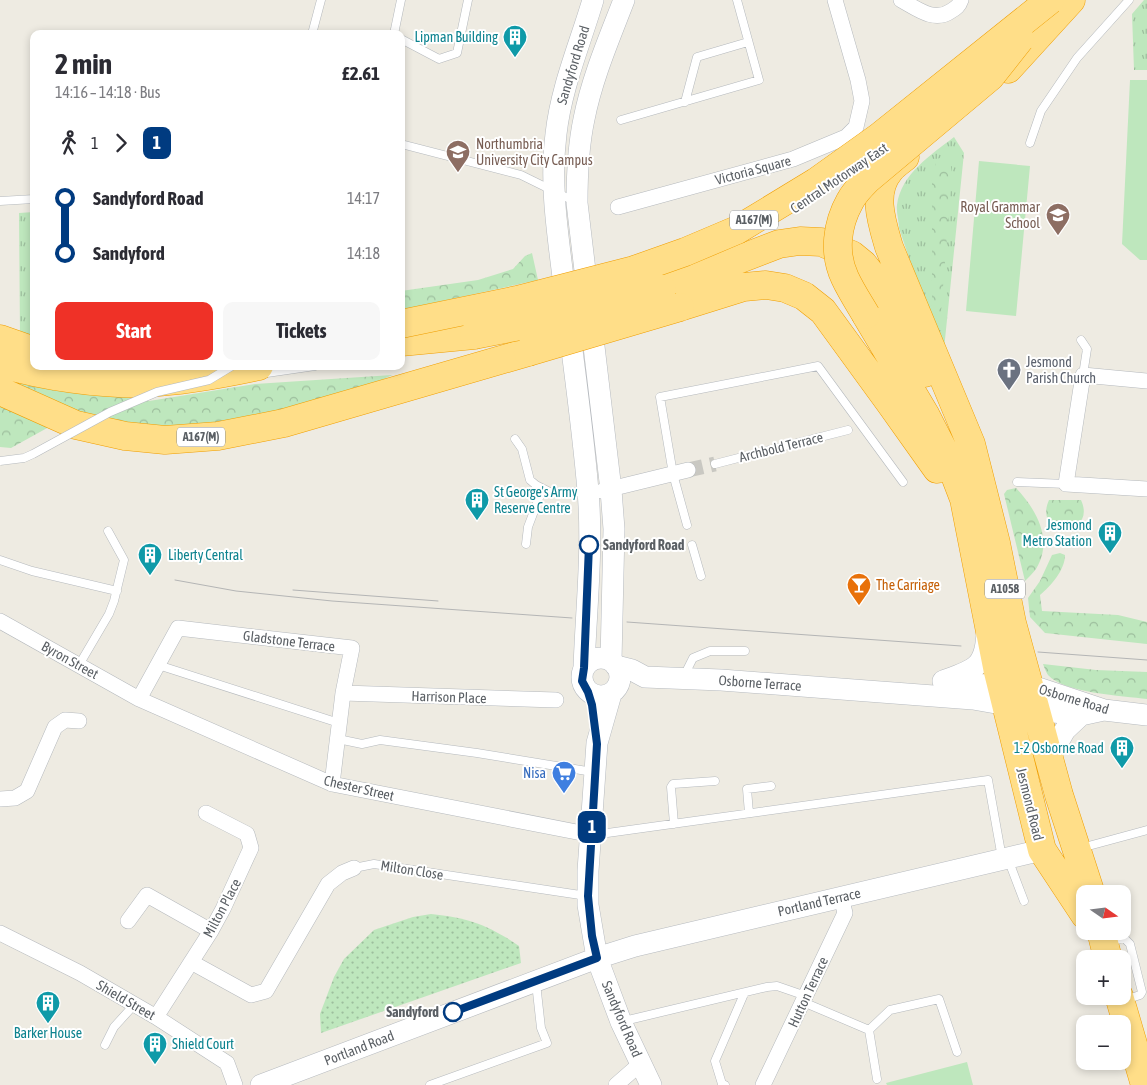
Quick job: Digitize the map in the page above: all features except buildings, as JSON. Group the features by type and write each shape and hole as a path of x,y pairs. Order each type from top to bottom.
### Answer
{"highway":[{"name":"A167(M)","path":"972,540 964,500 951,465 922,409 845,277 839,260 838,239 841,218 851,199 867,180 990,77 1050,0"},
{"name":"Central Motorway East","path":"405,323 517,300 634,270 737,230 816,182 879,137 1050,0"},
{"name":"Central Motorway East","path":"405,336 440,329 516,308 665,289 756,233 953,103 1066,0"},
{"path":"982,494 971,444 884,231 879,205 882,185 889,172 910,151 999,78 1071,0"},
{"name":"A167(M)","path":"0,391 76,425 125,436 165,440 218,436 284,423 528,352 665,289 779,244 800,241 821,242 852,255 863,264 874,278 930,382 982,494"},
{"name":"A167(M)","path":"405,342 474,335 520,326 665,289 744,288 766,285 785,288 804,296 823,311 944,479 972,540"},
{"path":"0,339 30,350"},
{"path":"0,364 51,375 143,383 192,378 237,370"},
{"name":"A1058","path":"982,494 996,543 1012,623 1050,760 1083,848 1089,885"},
{"name":"A1058","path":"972,540 1003,694"},
{"name":"Jesmond Road","path":"1003,694 1042,850 1076,901"},
{"name":"A1058","path":"1042,850 1058,844 1062,833 1049,780 1050,760"},
{"path":"1122,1005 1146,1085"}],"main road":[{"name":"Sandyford Road","path":"584,668 589,545 588,492 553,190 556,135 561,104 593,0"},
{"name":"Sandyford Road","path":"597,744 614,676 614,530 611,490 577,203 577,173 584,120 599,66 624,0"},
{"path":"907,694 968,671 980,663 986,644 987,620"},
{"path":"606,659 614,676 599,697 588,692 582,681 584,668 593,660 606,659"},
{"name":"Osborne Terrace","path":"614,676 632,670 645,677 907,694 1003,694"},
{"name":"Sandyford Road","path":"588,692 592,705 597,744 588,896 592,936 597,958 621,1022 651,1085"},
{"name":"Osborne Road","path":"1003,694 1033,697 1104,710 1147,714"},
{"path":"1033,697 1081,714 1104,710"},
{"path":"1050,760 1066,730 1081,714"},
{"name":"Portland Terrace","path":"597,958 635,946 1042,850"},
{"name":"Portland Road","path":"261,1085 597,958"}],"street":[{"name":"Victoria Square","path":"618,207 793,159 846,137 856,127 862,101 858,80 834,0"},
{"path":"901,0 931,16 945,16 960,3"},
{"path":"1147,382 1083,374 1066,484 1147,488"},
{"path":"588,492 611,490 681,472"},
{"name":"Byron Street","path":"0,621 139,699"},
{"name":"Gladstone Terrace","path":"158,665 178,628 352,648 343,693 332,784"},
{"path":"139,699 158,665"},
{"name":"Harrison Place","path":"343,693 556,700"},
{"name":"Chester Street","path":"139,699 332,784 592,835"},
{"path":"0,799 15,798 27,791 55,727 65,720 79,721"},
{"name":"Milton Place","path":"156,1017 211,931 251,848 247,834 206,813"},
{"name":"Milton Close","path":"191,962 251,995 266,991 328,884 342,873 354,868"},
{"path":"128,921 147,895 211,931"},
{"name":"Hutton Terrace","path":"763,1085 844,913 841,897"},
{"name":"Shield Street","path":"0,933 80,973 156,1017 227,1063 235,1085"},
{"path":"616,1085 640,1064"}],"lane":[{"path":"313,30 321,0"},
{"path":"395,30 401,0"},
{"path":"405,41 439,59 457,53 468,0"},
{"path":"621,120 759,80 737,0"},
{"path":"1030,143 1041,111 1077,58 1129,0"},
{"path":"685,102 697,58 748,42"},
{"path":"405,145 521,175 577,203"},
{"path":"0,201 30,199"},
{"path":"444,346 474,335"},
{"path":"1081,340 1087,349 1083,374"},
{"path":"687,525 681,472 660,397 818,366 903,482"},
{"path":"209,380 225,370"},
{"path":"0,461 24,458 110,412 156,392 209,380 285,370"},
{"name":"Archbold Terrace","path":"715,464 848,430"},
{"path":"515,439 522,449 530,480 542,490 550,492 588,492"},
{"path":"1017,482 1066,484"},
{"path":"526,544 528,527 542,490"},
{"path":"78,665 109,614 117,591 124,560 108,531"},
{"path":"692,545 701,576"},
{"path":"0,560 32,571 117,591"},
{"path":"683,678 693,658 710,651 744,651"},
{"path":"158,665 340,723"},
{"path":"338,739 362,744 380,740 596,772"},
{"path":"592,835 988,780 1005,860 1024,901"},
{"path":"674,824 671,787 673,784 715,781"},
{"path":"750,813 747,789 771,786"},
{"path":"1083,848 1147,830"},
{"name":"Milton Close","path":"354,868 374,864 588,896"},
{"path":"1102,941 1124,938 1130,944 1142,992 1140,995 1131,997"},
{"path":"430,1085 547,1043 541,1028 535,981"},
{"path":"621,1022 777,986 869,1030"},
{"path":"725,1085 722,1084 715,1061 744,994"},
{"path":"869,1030 890,1010 939,999 957,1052"},
{"path":"105,1045 114,1027 134,1005"},
{"path":"869,1030 878,1079"}],"green space":[{"path":"1144,0 1147,0 1147,70 1134,70 1132,14"},
{"path":"1130,80 1147,80 1147,260 1140,260 1122,244"},
{"path":"954,137 964,153 943,359 899,228 897,208 904,184 918,166"},
{"path":"949,155 952,173 941,313 936,316 932,310 932,177 937,159"},
{"path":"979,161 1030,166 1016,316 966,311"},
{"path":"30,212 30,338 20,337 19,213"},
{"path":"532,253 538,280 405,309 405,290 478,280 513,269 525,256"},
{"path":"392,375 372,385 288,408 201,428 108,426 0,379 0,377 149,401 255,384"},
{"path":"0,406 49,427 11,448 0,447"},
{"path":"1016,488 1036,515 1043,536 1041,558 1036,569 1025,581 1004,494 1007,490"},
{"path":"1049,500 1081,500 1084,512 1081,521 1074,526 1065,528 1056,526 1049,521 1046,512"},
{"path":"1060,553 1065,555 1063,566 1053,582 1040,595 1042,611 1118,615 1147,622 1147,644 1045,633 1030,617 1028,598 1040,581 1052,555"},
{"path":"1043,664 1096,670 1147,672 1147,699 1094,693 1067,686 1048,675"},
{"path":"431,914 467,920 498,933 519,946 521,963 321,1033 320,1014 334,977 344,959 374,930 413,917"},
{"path":"967,1062 973,1085 887,1085 886,1083"}],"tunnel":[{"path":"688,470 715,464"}],"tram line":[{"path":"175,580 236,591 332,601 572,618"},
{"path":"293,590 438,601"},
{"path":"627,622 961,646"},
{"path":"1038,652 1147,660"}],"bus line":[{"name":"1","path":"453,1012 597,958 588,905 588,871 597,744 592,705 582,681 589,545"}],"place":[{"name":"Lipman Building","path":"515,58"},
{"name":"Northumbria University City Campus","path":"458,173"},
{"name":"Royal Grammar School","path":"1058,236"},
{"name":"Jesmond Parish Church","path":"1009,391"},
{"name":"St George's Army Reserve Centre","path":"477,521"},
{"name":"Sandyford Road","path":"589,545"},
{"name":"Jesmond Metro Station","path":"1110,554"},
{"name":"Liberty Central","path":"150,576"},
{"name":"The Carriage","path":"859,606"},
{"name":"1-2 Osborne Road","path":"1122,769"},
{"name":"Nisa","path":"564,794"},
{"name":"Sandyford","path":"453,1012"},
{"name":"Barker House","path":"48,1024"},
{"name":"Shield Court","path":"155,1065"}]}
